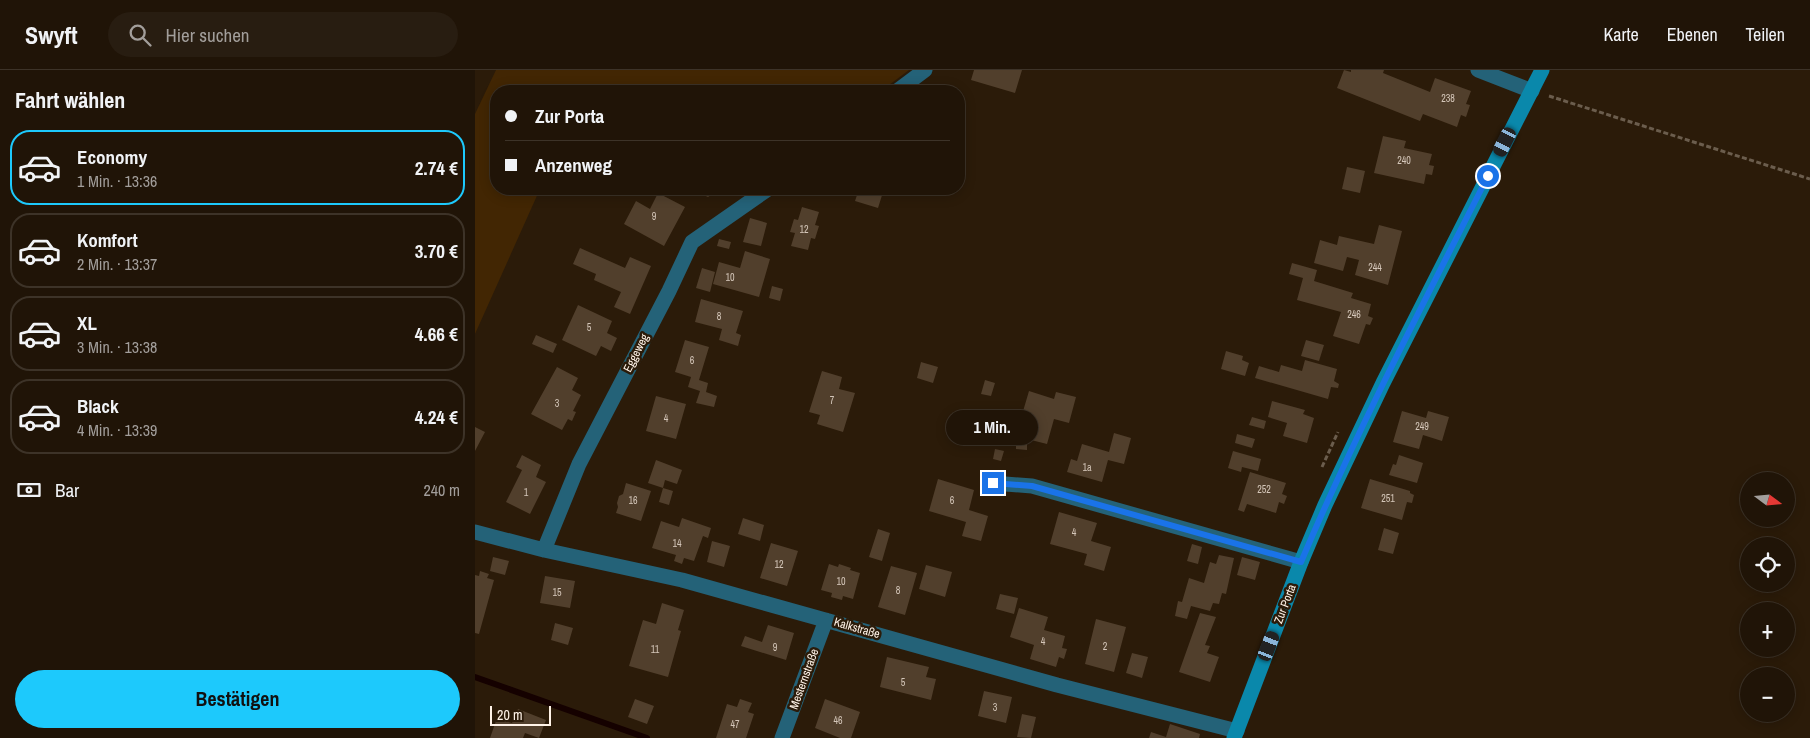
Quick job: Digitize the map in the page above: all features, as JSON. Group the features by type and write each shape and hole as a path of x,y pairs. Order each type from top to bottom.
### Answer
{"main road":[{"name":"Zur Porta","path":"1236,734 1301,562 1325,505 1383,382 1542,70"}],"street":[{"path":"905,85 925,70"},
{"path":"1478,70 1531,90"},
{"name":"Eggeweg","path":"544,550 579,464 692,242 759,195"},
{"path":"993,483 1032,486 1301,562"},
{"name":"Kalkstraße","path":"475,532 544,550 682,580 1236,734"},
{"name":"Mesternstraße","path":"782,738 826,620"}],"path":[{"path":"1531,90 1810,179"}],"shaded area":[{"path":"496,70 909,70 889,85 490,85 490,195 537,195 475,334 475,114"}],"building":[{"path":"974,70 1022,70 1015,93 971,80"},
{"path":"1344,70 1351,72 1351,70 1384,70 1383,73 1430,92 1435,78 1471,91 1466,104 1470,105 1466,117 1461,115 1457,127 1423,114 1420,121 1337,88"},
{"path":"1383,136 1406,141 1404,148 1432,154 1429,165 1434,166 1432,175 1426,174 1424,184 1374,173"},
{"path":"1347,167 1365,171 1360,193 1342,189"},
{"path":"657,195 662,195 685,207 664,246 624,224 636,201 650,209"},
{"path":"857,195 882,195 878,208 855,201"},
{"path":"802,207 819,212 815,225 819,226 815,239 811,238 808,250 791,246 795,233 790,232 794,219 798,220"},
{"path":"750,218 767,223 761,246 743,242"},
{"path":"1379,225 1402,231 1388,285 1355,275 1359,260 1347,257 1343,271 1314,263 1320,240 1337,245 1339,236 1374,244"},
{"path":"719,239 731,242 729,249 717,246"},
{"path":"580,248 625,268 630,257 651,266 630,314 614,307 621,292 594,280 596,274 573,264"},
{"path":"745,251 770,259 759,297 713,284 719,262 740,268"},
{"path":"1292,263 1317,270 1314,281 1353,293 1351,298 1371,304 1368,316 1373,318 1370,325 1366,324 1359,344 1333,336 1341,312 1297,300 1303,278 1289,274"},
{"path":"702,268 715,272 710,292 696,288"},
{"path":"772,286 783,289 780,301 769,298"},
{"path":"701,299 743,311 736,333 741,335 738,346 719,340 722,329 695,322"},
{"path":"578,305 612,321 607,333 617,338 611,351 601,346 596,356 562,340"},
{"path":"536,335 557,344 553,353 532,344"},
{"path":"685,340 709,347 699,380 708,383 706,392 717,396 714,407 696,403 700,391 688,387 691,377 675,372"},
{"path":"1306,340 1324,345 1319,361 1301,356"},
{"path":"1226,351 1243,356 1242,360 1249,363 1245,376 1221,369"},
{"path":"1305,360 1337,369 1334,381 1339,384 1338,388 1331,387 1328,399 1255,378 1259,366 1279,372 1281,365 1302,371"},
{"path":"921,362 938,367 933,383 917,378"},
{"path":"557,367 578,378 572,390 581,395 573,411 576,412 572,421 568,419 562,430 531,414"},
{"path":"822,371 842,377 839,389 855,393 843,432 817,424 820,415 809,412"},
{"path":"985,380 995,383 991,396 981,394"},
{"path":"1029,391 1054,399 1056,392 1076,397 1069,423 1054,419 1047,444 1027,439 1027,450 1016,449 1016,435"},
{"path":"656,396 686,404 676,439 646,431"},
{"path":"1272,401 1305,410 1303,414 1314,418 1307,443 1283,436 1287,423 1268,417"},
{"path":"1402,411 1426,418 1428,411 1449,417 1442,441 1423,435 1419,449 1393,442"},
{"path":"1252,417 1266,421 1264,429 1249,425"},
{"path":"475,427 485,432 475,451"},
{"path":"1114,433 1131,438 1124,464 1108,460 1102,482 1067,472 1071,459 1077,461 1082,444 1109,452"},
{"path":"1237,434 1255,439 1252,448 1235,443"},
{"path":"995,449 1004,451 1001,461 993,459"},
{"path":"1233,451 1261,459 1258,471 1242,467 1241,472 1228,468"},
{"path":"522,455 541,465 536,477 546,482 530,514 506,502 522,470 516,467"},
{"path":"1399,455 1423,463 1417,483 1389,475 1393,464 1396,465"},
{"path":"656,460 682,470 677,484 665,480 663,488 648,483"},
{"path":"1250,472 1286,483 1282,494 1287,496 1284,504 1279,502 1276,513 1247,504 1244,512 1238,510"},
{"path":"938,479 974,490 969,510 988,516 981,541 962,536 966,522 929,511"},
{"path":"1370,479 1410,491 1414,495 1412,503 1407,502 1402,520 1361,508"},
{"path":"626,483 651,491 641,521 616,513 619,496 623,494"},
{"path":"663,488 673,491 669,505 659,502"},
{"path":"1059,512 1097,523 1091,541 1111,547 1104,571 1084,565 1087,554 1050,544"},
{"path":"682,518 711,528 708,538 703,536 694,561 684,558 682,564 674,561 676,555 652,548 661,521 679,527"},
{"path":"743,518 764,525 760,541 738,534"},
{"path":"1384,528 1399,533 1393,554 1378,550"},
{"path":"878,529 890,533 882,561 869,557"},
{"path":"712,541 730,546 724,567 707,562"},
{"path":"771,543 798,551 787,586 760,578"},
{"path":"1192,544 1202,547 1198,564 1187,561"},
{"path":"1219,555 1234,558 1226,594 1222,593 1219,604 1213,603 1210,611 1191,606 1187,619 1175,616 1178,601 1182,602 1189,578 1204,583 1210,562 1216,564"},
{"path":"493,557 509,561 505,575 490,571"},
{"path":"1242,557 1260,562 1255,580 1237,575"},
{"path":"829,564 838,567 839,564 860,573 853,599 843,596 842,600 831,597 832,593 821,590"},
{"path":"926,565 952,572 945,597 919,589"},
{"path":"891,566 917,573 905,615 878,607"},
{"path":"480,571 489,574 487,578 494,580 479,634 475,633 475,575 479,576"},
{"path":"545,576 575,581 570,608 540,603"},
{"path":"1000,594 1018,598 1014,614 996,609"},
{"path":"662,603 684,610 678,630 681,631 668,677 629,666 643,620 656,624"},
{"path":"1019,608 1048,617 1044,630 1065,636 1062,648 1067,649 1064,659 1059,657 1056,667 1030,659 1034,645 1010,637"},
{"path":"1200,613 1216,617 1205,645 1210,646 1207,653 1219,657 1210,682 1179,672"},
{"path":"1096,619 1126,627 1114,672 1085,664"},
{"path":"555,623 573,628 568,645 551,640"},
{"path":"768,625 794,633 786,660 741,646 745,636 762,642"},
{"path":"1132,653 1148,657 1142,678 1126,673"},
{"path":"887,657 929,667 926,677 936,679 931,700 880,687"},
{"path":"984,691 1012,697 1006,723 978,716"},
{"path":"635,699 654,706 647,724 628,717"},
{"path":"740,699 752,703 748,712 754,714 746,738 716,738 727,704 737,707"},
{"path":"825,699 860,712 851,738 840,738 815,728"},
{"path":"518,709 546,720 539,738 525,733 523,738 490,738 497,718 512,723"},
{"path":"1022,714 1036,717 1031,738 1017,737"},
{"path":"1170,724 1200,734 1199,738 1149,738 1151,732 1166,737"}],"waterway":[{"path":"475,677 647,738"}],"route":[{"path":"993,483 1032,486 1301,562 1325,505 1383,382 1488,176"}]}
